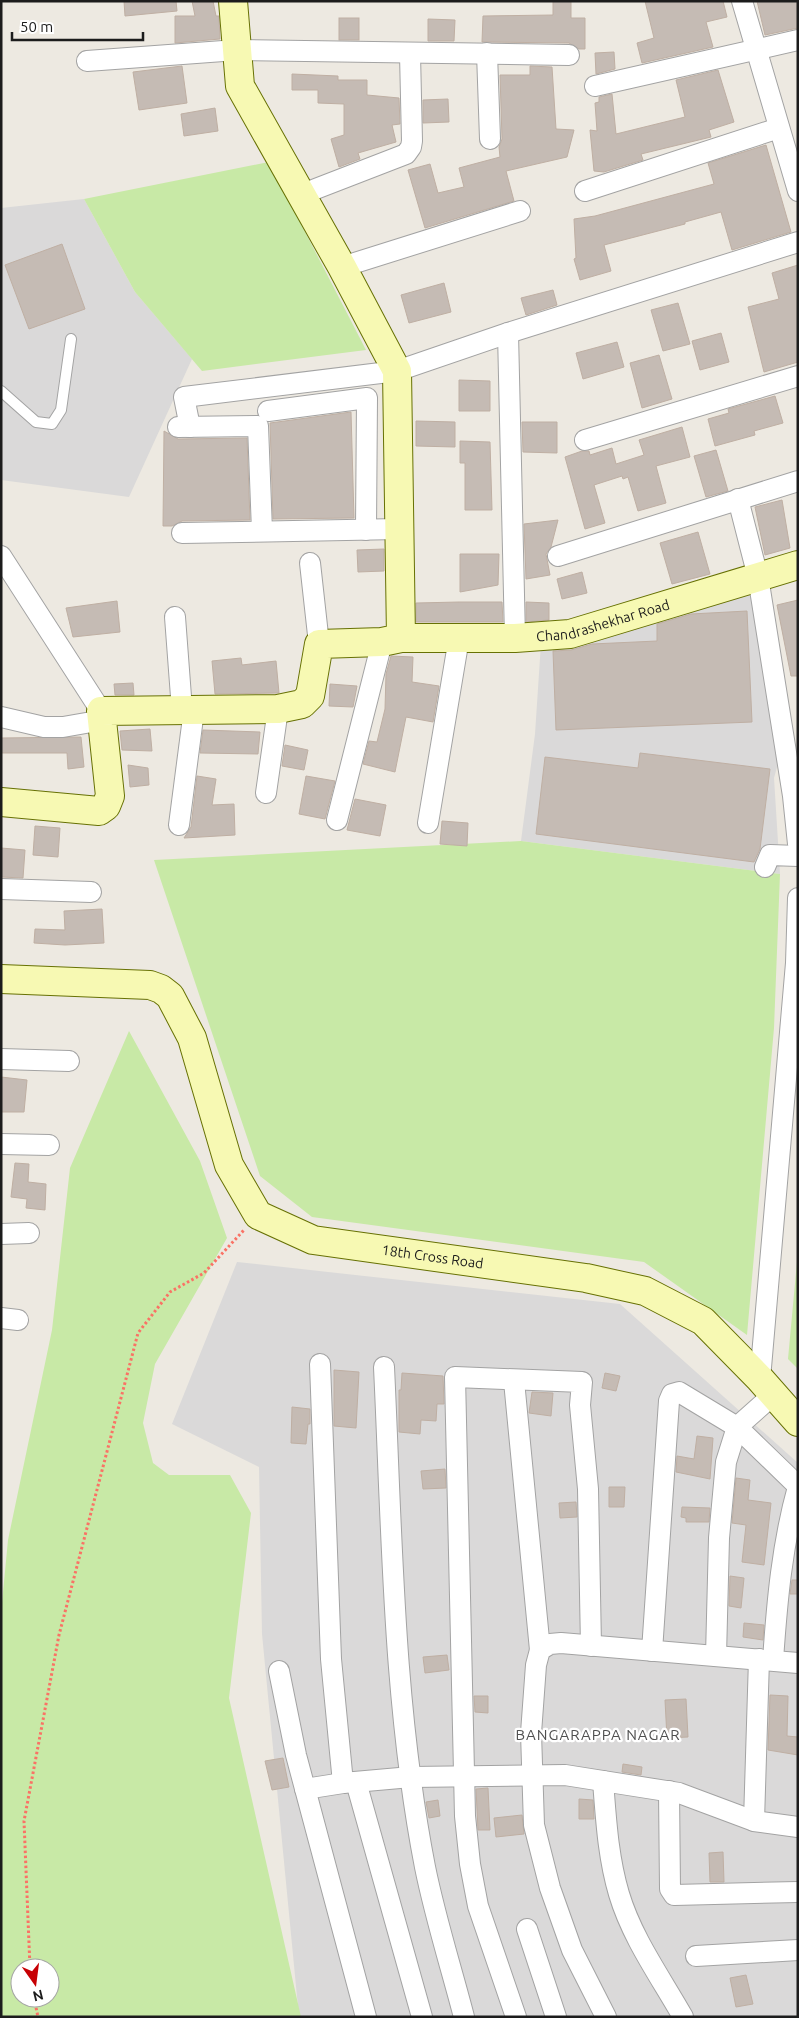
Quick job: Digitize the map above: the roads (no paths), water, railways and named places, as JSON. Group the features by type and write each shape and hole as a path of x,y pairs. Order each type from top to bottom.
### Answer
{"street":[{"path":"233,1 240,86 342,267 397,371 399,529 392,640 337,820"},
{"path":"742,1 756,50 787,137 798,191"},
{"path":"595,86 798,40"},
{"path":"87,61 237,50 569,55"},
{"path":"488,53 490,139"},
{"path":"300,195 406,154 411,147 412,141 410,54"},
{"path":"585,191 787,137"},
{"path":"342,267 520,211"},
{"path":"262,531 258,426 182,427 184,397 397,371 508,333 798,242"},
{"path":"508,333 515,638"},
{"path":"358,376 360,398"},
{"path":"585,440 798,376"},
{"path":"298,383 301,406"},
{"path":"268,410 364,397 368,401 366,530"},
{"path":"368,435 398,433"},
{"path":"558,556 798,481"},
{"path":"738,499 758,577 787,796 798,844"},
{"path":"182,533 399,529"},
{"path":"1,556 102,716 110,796 106,806 99,811 1,802"},
{"path":"1,717 44,727 63,727 102,716 188,710 278,709 302,704 310,696 319,644 310,563"},
{"name":"Chandrashekhar Road","path":"319,644 459,638 570,638 798,565"},
{"path":"175,617 188,710 179,825"},
{"path":"428,823 459,638"},
{"path":"266,793 278,709"},
{"path":"765,867 770,855 798,856"},
{"path":"1,889 91,892"},
{"path":"716,1656 723,1489 730,1444 737,1427 766,1387 794,1035 798,898"},
{"name":"18th Cross Road","path":"1,979 150,986 161,989 170,996 192,1038 229,1165 258,1215 313,1240 586,1278 645,1291 703,1322 798,1422"},
{"path":"1,1059 69,1061"},
{"path":"1,1144 49,1145"},
{"path":"1,1234 28,1233"},
{"path":"320,1364 332,1667 350,1782 422,2017"},
{"path":"384,1367 396,1621 411,1778 426,1868 464,2017"},
{"path":"516,2017 478,1906 468,1845 464,1798 455,1377 514,1381 582,1382 580,1406 588,1489 591,1646"},
{"path":"514,1381 540,1650 536,1665 531,1733 534,1825 550,1888 572,1950 606,2017"},
{"path":"652,1651 669,1401 672,1394 679,1392 737,1427 798,1487 785,1539 766,1660 754,1821"},
{"path":"540,1650 550,1644 561,1643 798,1662"},
{"path":"279,1672 296,1755 366,2017"},
{"path":"305,1789 350,1782 411,1778 565,1775 669,1791 754,1821 798,1827"},
{"path":"603,1781 609,1853 620,1896 635,1931 682,2017"},
{"path":"669,1791 670,1889 674,1895 798,1892"},
{"path":"527,1929 556,2017"},
{"path":"696,1956 798,1950"}],"lane":[{"path":"1,392 36,422 52,424 61,410 71,339"}],"district":[{"name":"BANGARAPPA NAGAR","path":"598,1735"}]}
